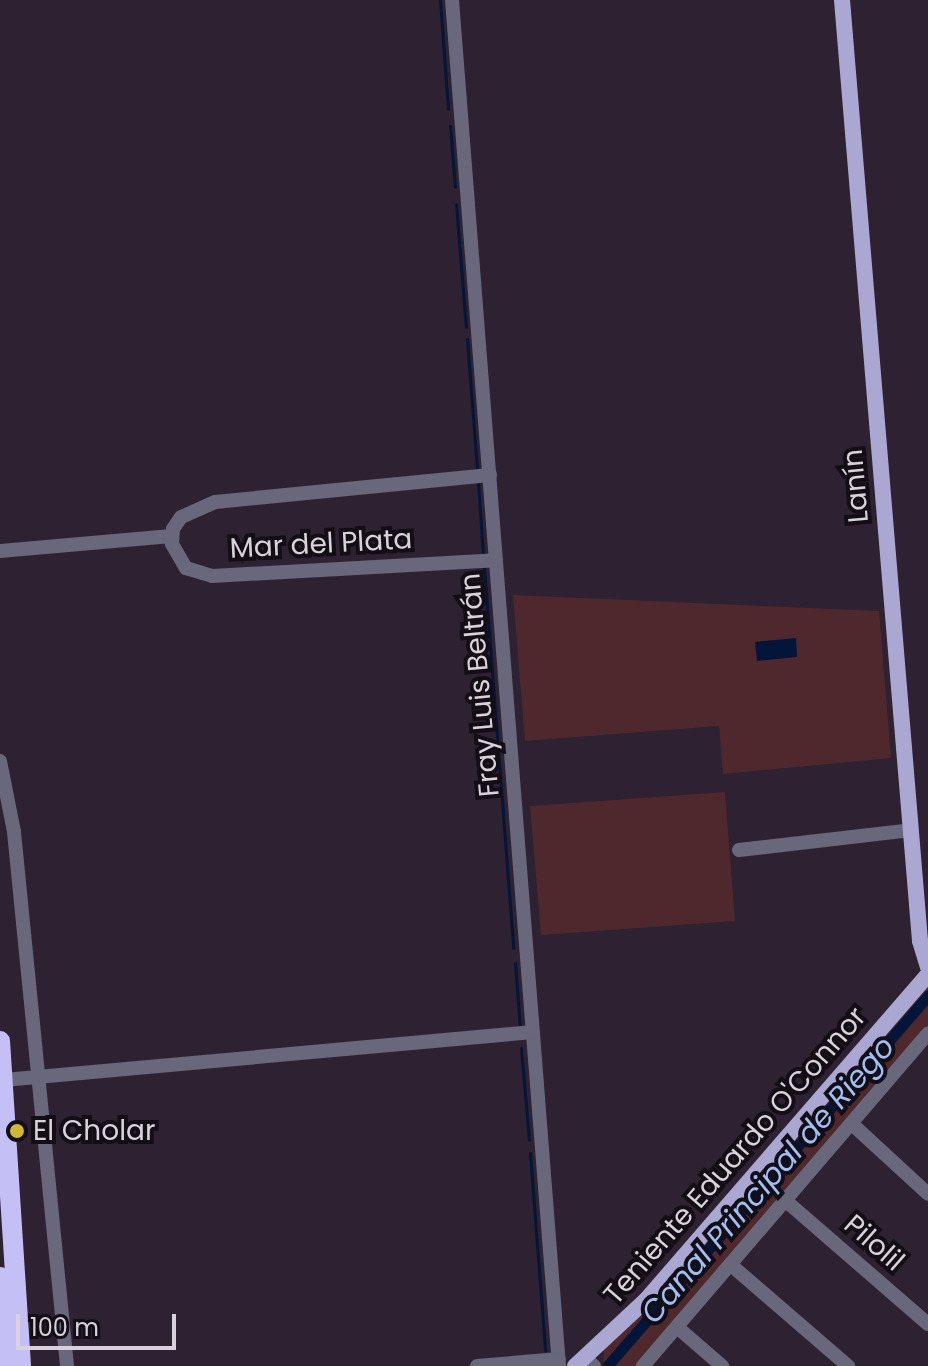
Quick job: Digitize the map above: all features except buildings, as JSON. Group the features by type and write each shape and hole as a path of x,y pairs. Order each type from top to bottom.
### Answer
{"highway":[{"path":"0,1041 21,1366"},
{"path":"0,1277 7,1366"}],"main road":[{"name":"Lanín","path":"842,0 921,948 928,967"},
{"name":"Teniente Eduardo O'Connor","path":"585,1363 646,1300 928,974"}],"street":[{"name":"Fray Luis Beltrán","path":"452,0 559,1362"},
{"name":"Mar del Plata","path":"490,475 215,502 181,517 171,536 180,563 212,576 496,560"},
{"path":"0,551 171,536"},
{"path":"0,761 14,832 35,1074 67,1366"},
{"path":"739,850 911,830"},
{"path":"2,1080 35,1074 533,1032"},
{"path":"643,1366 928,1033"},
{"path":"852,1124 926,1188"},
{"name":"Pilolil","path":"786,1201 928,1324"},
{"path":"731,1265 848,1366"},
{"path":"677,1327 722,1366"},
{"path":"477,1366 559,1362"}],"shaded area":[{"path":"513,595 879,611 891,758 723,774 719,726 525,741"},
{"path":"725,792 735,921 541,935 530,806"},
{"path":"928,980 928,1026 636,1366 609,1366 603,1361 604,1349"}],"water":[{"path":"796,638 797,657 757,661 755,642"}],"waterway":[{"path":"440,0 448,109"},
{"path":"450,126 455,187"},
{"path":"456,204 466,327"},
{"path":"467,339 477,470"},
{"path":"478,483 483,555"},
{"path":"484,567 513,948"},
{"path":"515,963 520,1028"},
{"name":"Canal Principal de Riego","path":"608,1365 928,995"},
{"path":"521,1048 529,1140"},
{"path":"530,1153 545,1350"}],"place":[{"name":"El Cholar","path":"17,1131"}]}
